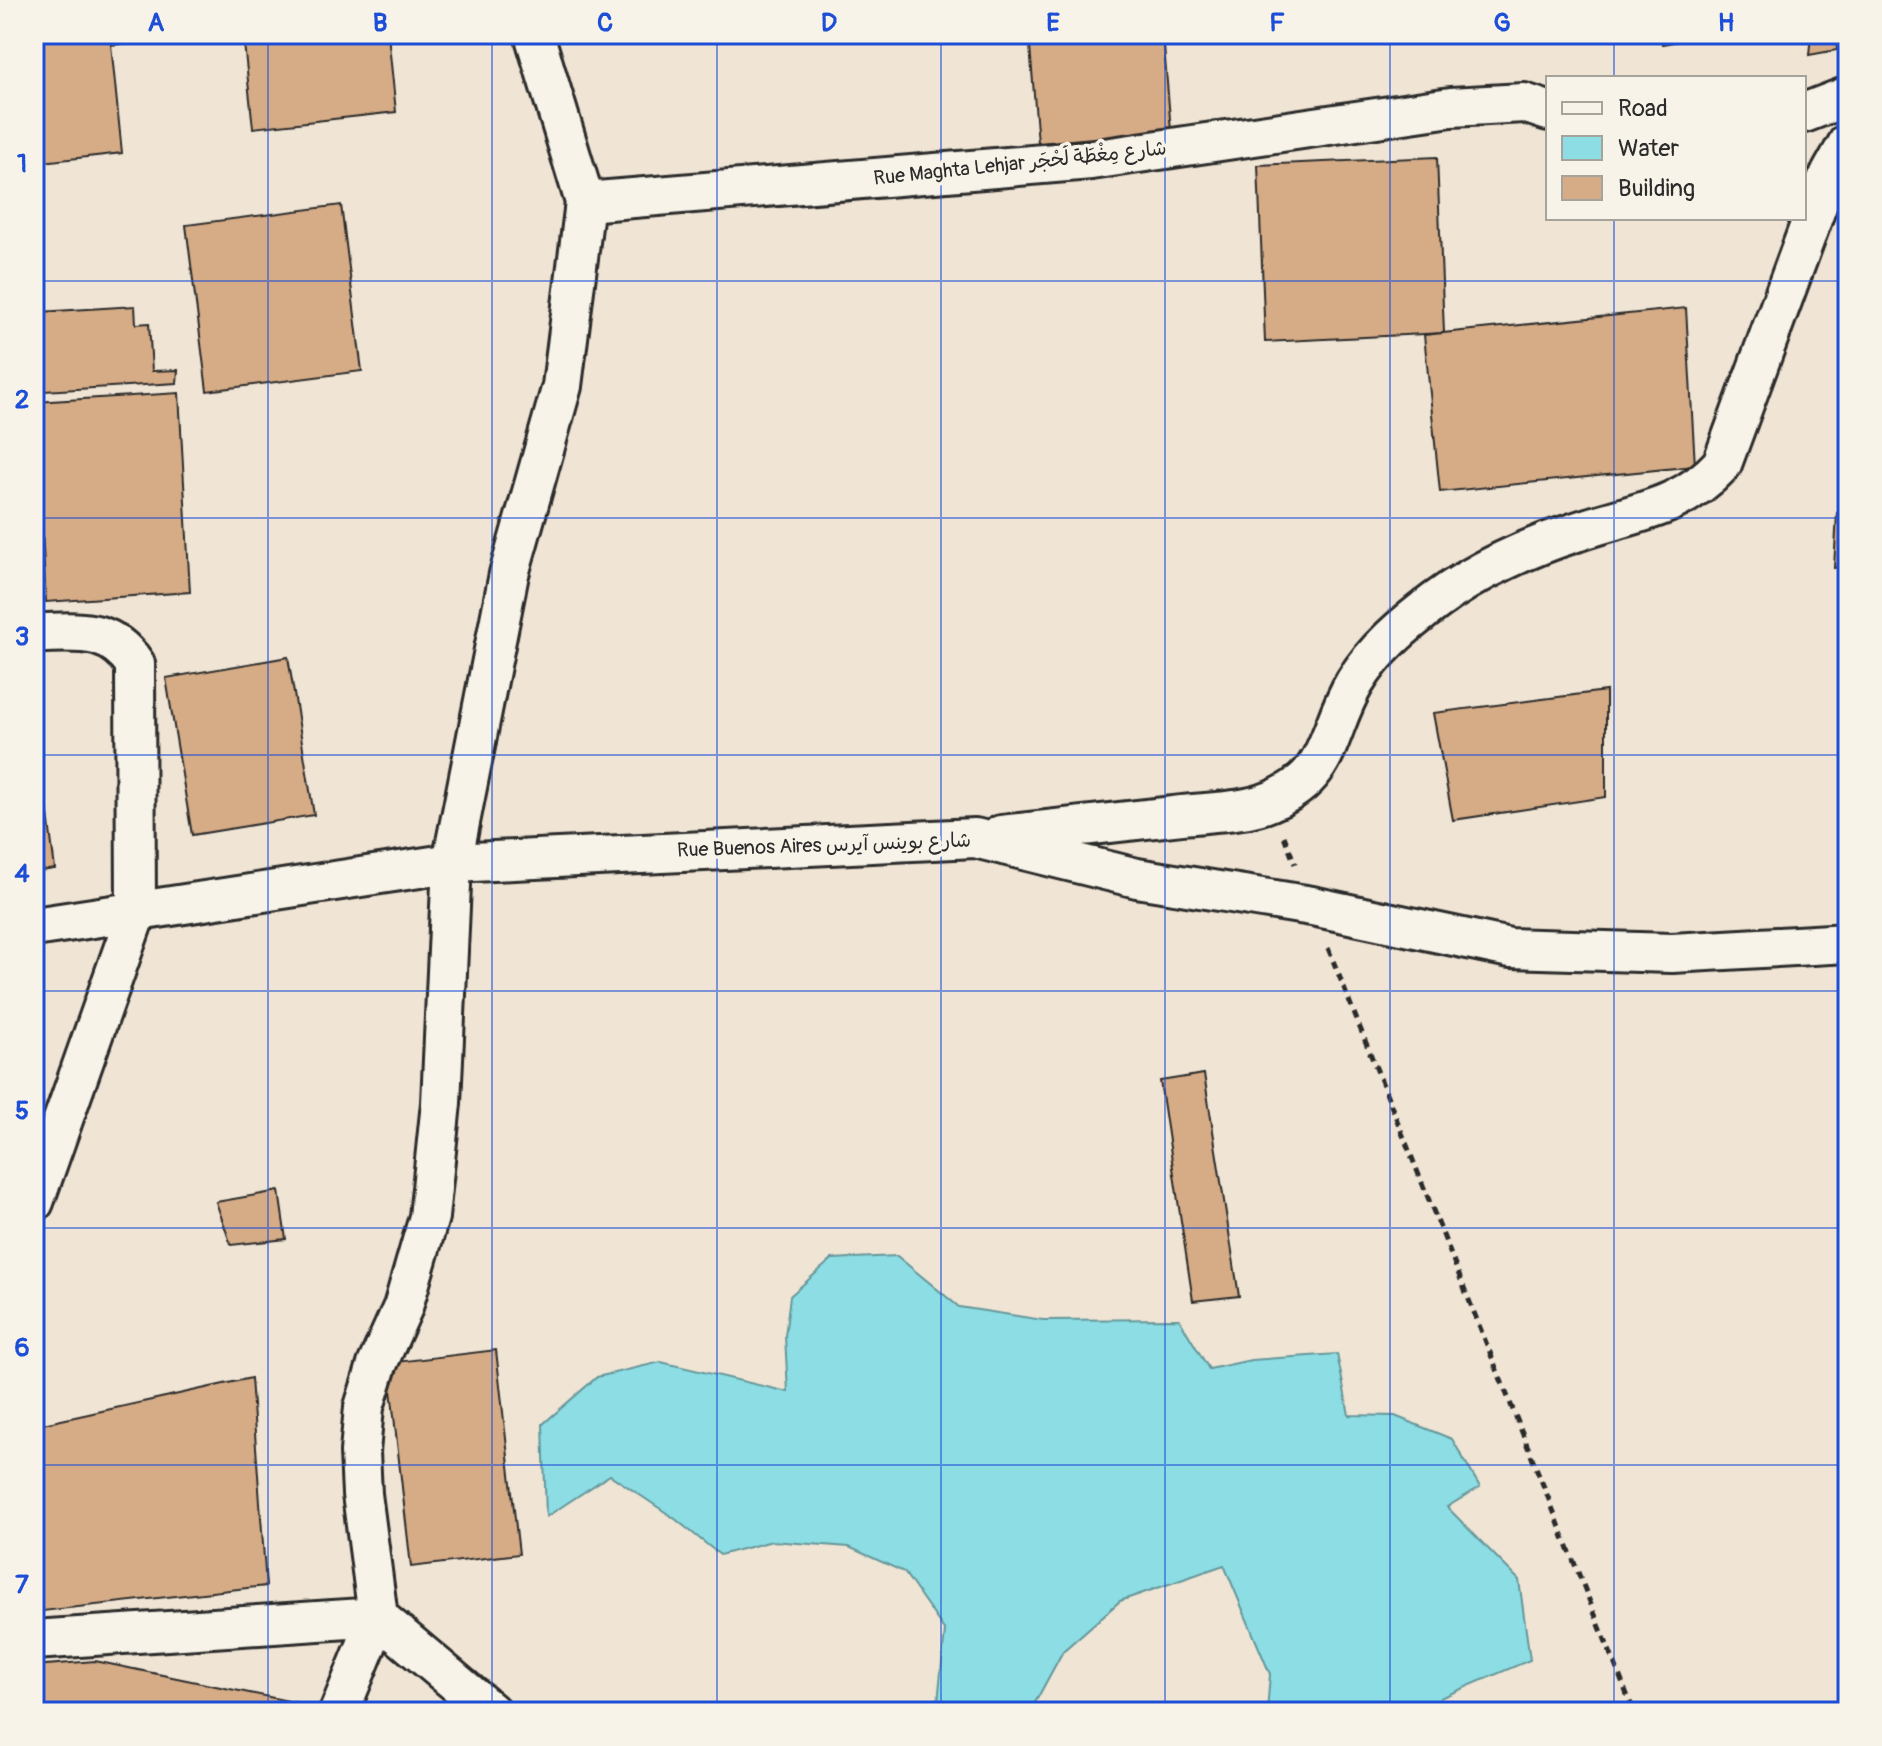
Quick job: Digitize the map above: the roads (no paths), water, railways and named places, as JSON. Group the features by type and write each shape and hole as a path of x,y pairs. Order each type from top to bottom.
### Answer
{"street":[{"path":"339,1712 378,1617 360,1452 364,1407 377,1365 403,1307 429,1217 441,1103 452,863 509,574 562,386 585,202 534,34"},
{"path":"1806,112 1848,96"},
{"name":"Rue Maghta Lehjar شارع مِغْطَة لَحْجَر","path":"585,202 1091,160 1451,107 1524,103 1546,110"},
{"path":"975,838 1211,812 1270,802 1305,782 1328,751 1354,684 1367,666 1394,635 1439,599 1515,557 1577,532 1662,508 1704,483 1722,464 1825,184 1848,143"},
{"path":"34,633 94,632 126,652 135,664 136,913 34,1202"},
{"name":"Rue Buenos Aires شارع بوينس آيرس","path":"34,927 452,863 975,838 1137,878 1312,906 1510,948 1672,953 1848,943"},
{"path":"34,1640 378,1617 491,1712"}],"water":[{"path":"897,1256 959,1307 1043,1320 1179,1319 1209,1369 1251,1360 1337,1354 1349,1415 1395,1416 1452,1439 1480,1487 1447,1507 1519,1580 1530,1660 1440,1698 1433,1712 1267,1712 1270,1674 1224,1565 1120,1601 1063,1651 1030,1712 937,1712 945,1631 904,1572 849,1547 772,1541 720,1555 674,1518 610,1475 546,1517 543,1424 597,1377 661,1362 788,1392 785,1336 790,1296 832,1259"}]}
